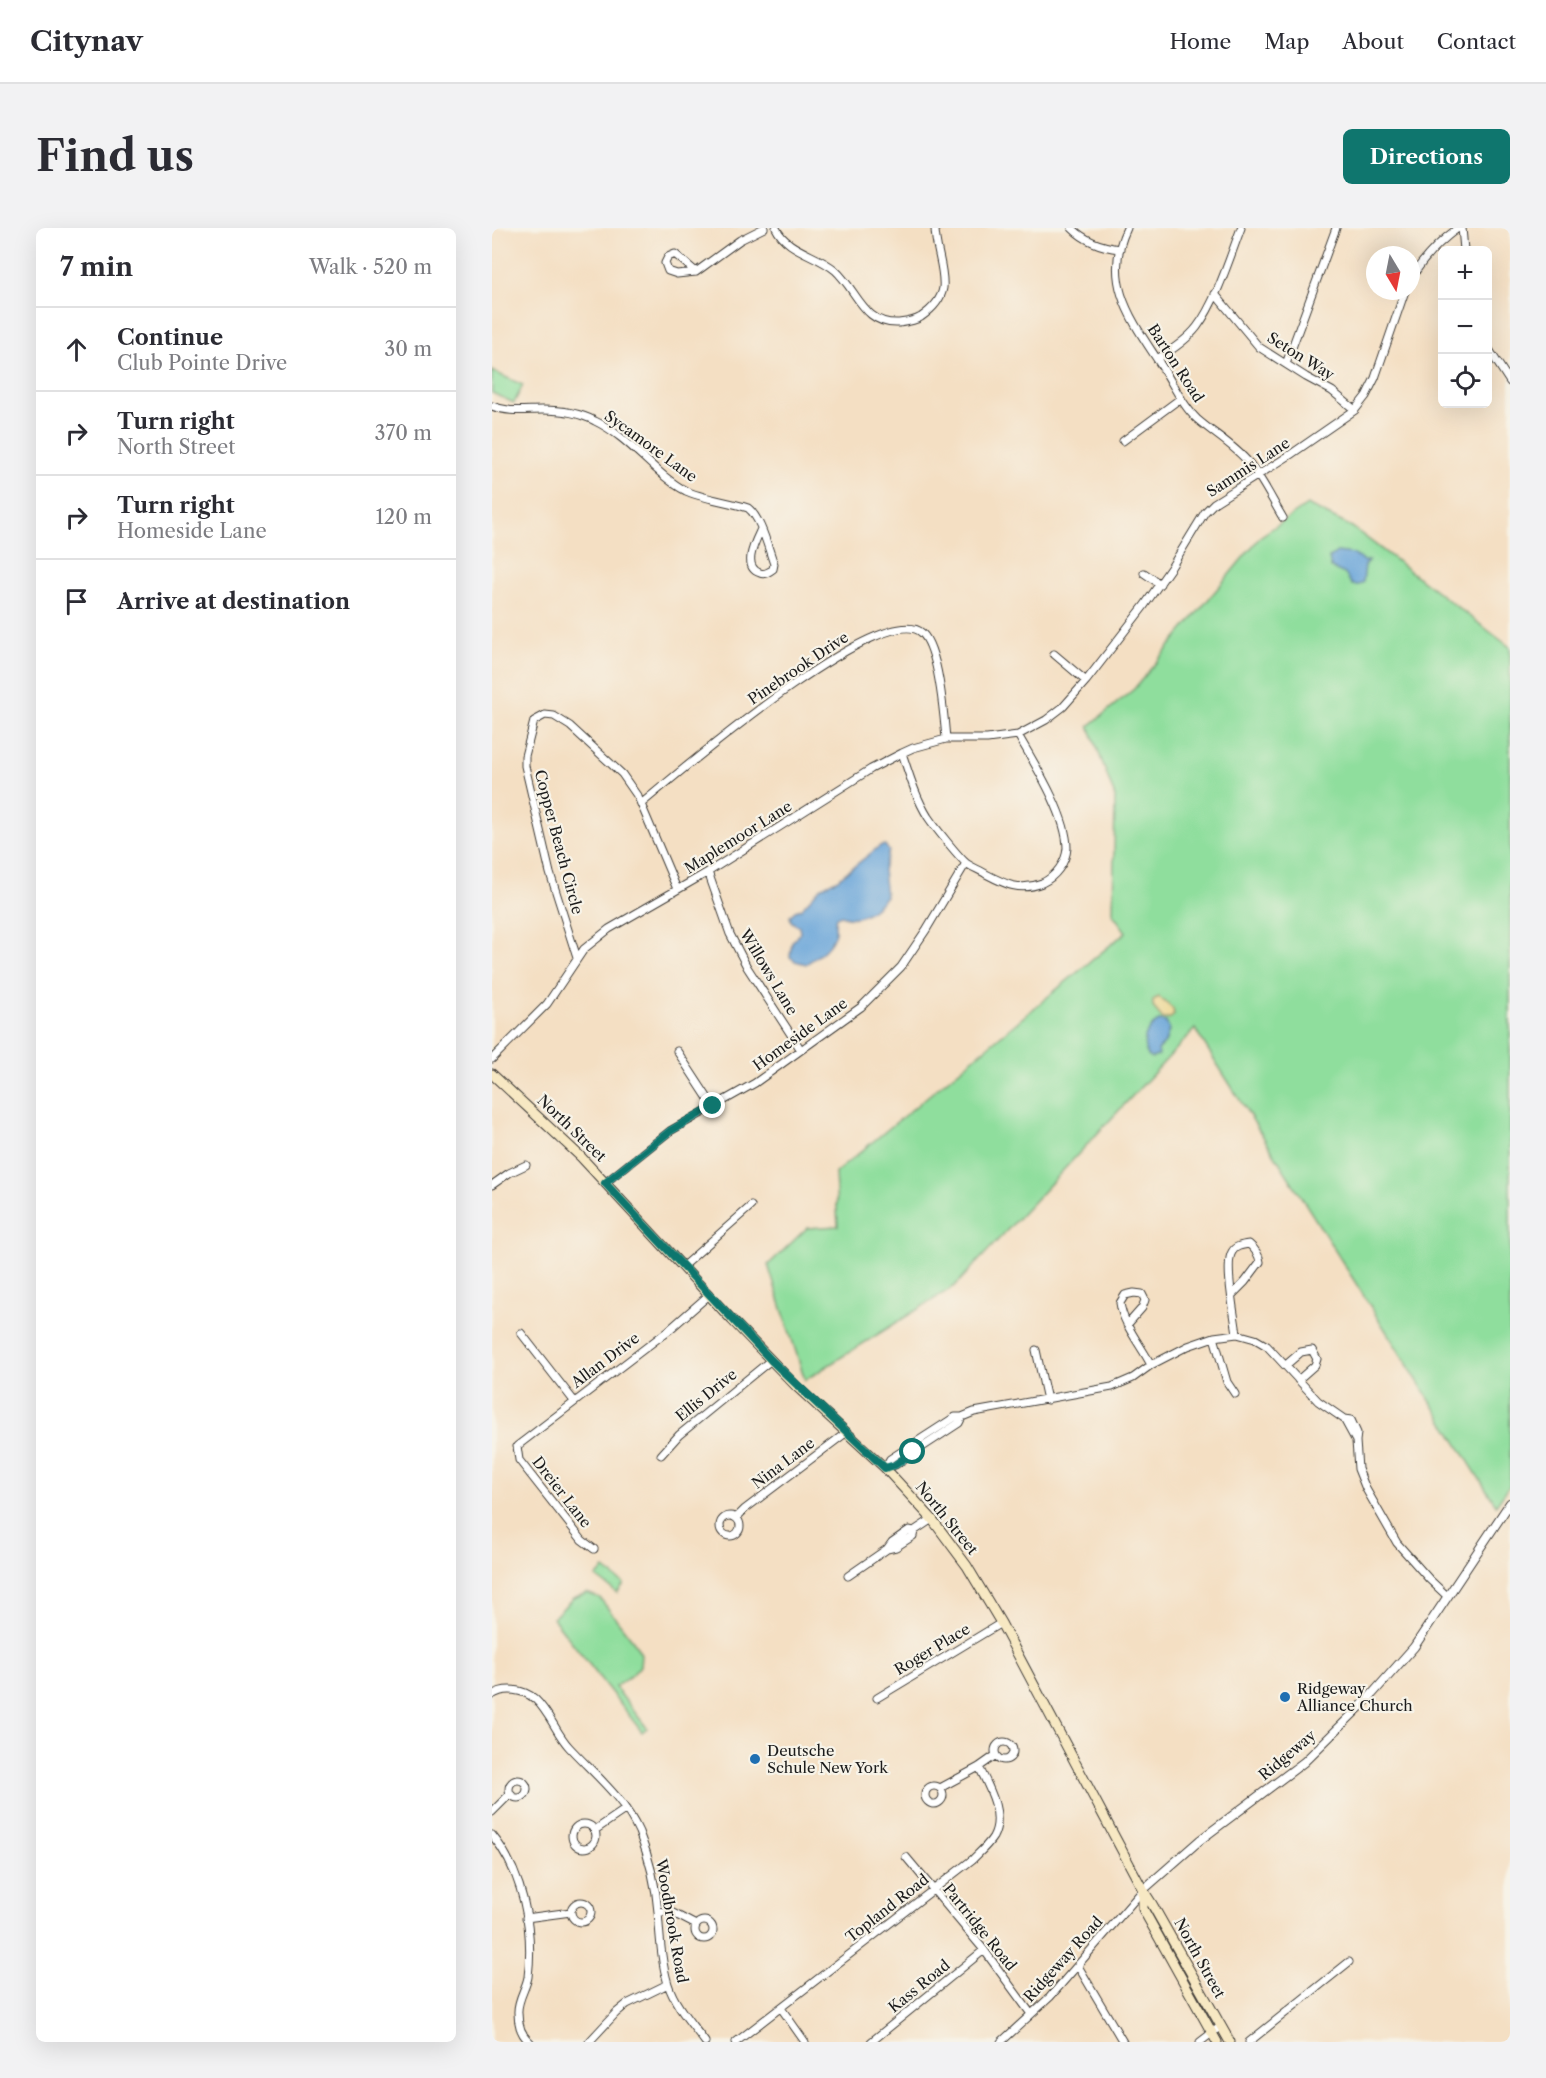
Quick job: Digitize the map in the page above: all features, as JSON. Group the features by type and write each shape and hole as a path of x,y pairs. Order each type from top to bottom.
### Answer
{"main road":[{"name":"North Street","path":"492,1074 581,1157 771,1360 885,1468 932,1519 967,1566 1001,1623 1143,1890 1230,2042"},
{"name":"North Street","path":"1143,1890 1143,1909 1217,2042"}],"street":[{"path":"696,272 740,240 764,228"},
{"path":"776,228 785,242 817,257 838,273 871,315 879,321 891,323 913,320 927,312 940,297 943,288 935,228"},
{"path":"1072,228 1083,238 1094,243 1120,249"},
{"name":"Barton Road","path":"1127,228 1120,249 1117,272 1120,290 1128,312 1181,398 1197,418 1240,453 1258,476 1282,518"},
{"path":"1157,359 1170,351 1198,326 1215,294 1241,228"},
{"path":"1286,364 1336,228"},
{"path":"1420,264 1433,249 1460,228 1463,246"},
{"name":"Seton Way","path":"1215,294 1258,347 1332,391 1355,410"},
{"name":"Sammis Lane","path":"1046,720 1063,707 1086,681 1160,584 1205,512 1214,503 1355,410 1366,396 1375,378 1402,300"},
{"path":"1492,354 1510,382"},
{"path":"1123,441 1181,398"},
{"name":"Sycamore Lane","path":"492,406 513,411 543,410 578,415 596,421 626,441 687,491 748,508 754,512 761,529 768,550 774,564 770,572 760,573 753,568 751,558 761,529"},
{"path":"1144,573 1160,584"},
{"name":"Pinebrook Drive","path":"641,804 765,704 835,656 860,642 898,629 909,627 916,629 922,632 927,639 940,680 946,739"},
{"path":"1054,654 1086,681"},
{"name":"Copper Beach Circle","path":"577,958 550,873 525,766 530,728 534,721 545,715 554,716 570,726 622,774 641,804 677,890"},
{"name":"Maplemoor Lane","path":"492,1059 547,1004 584,949 609,929 708,872 871,769 902,753 946,739 987,739 1018,735 1046,720"},
{"path":"902,753 917,795 928,817 966,863 1007,885 1023,888 1046,881 1055,874 1067,849 1064,828 1047,784 1018,735"},
{"name":"Homeside Lane","path":"605,1183 670,1131 755,1083 861,1006 901,967 966,863"},
{"name":"Willows Lane","path":"708,872 730,934 747,967 801,1050"},
{"path":"677,1051 713,1106"},
{"path":"492,1185 508,1173 526,1165"},
{"path":"683,1266 751,1206"},
{"path":"1232,1295 1260,1262 1260,1256 1249,1244 1233,1249 1228,1259 1232,1295 1237,1334"},
{"path":"1127,1325 1142,1308 1145,1300 1142,1294 1125,1295 1120,1303 1127,1325 1151,1365"},
{"name":"Allan Drive","path":"517,1446 669,1329 709,1295"},
{"path":"521,1333 574,1401"},
{"path":"885,1468 890,1459 955,1417 1112,1387 1188,1346 1214,1337 1237,1334 1255,1339 1267,1346 1318,1401 1344,1419 1356,1441 1358,1469 1366,1489 1397,1543 1447,1596"},
{"path":"1214,1337 1227,1382 1235,1394"},
{"path":"1036,1350 1047,1400"},
{"path":"1286,1365 1301,1352 1312,1350 1317,1359 1314,1365 1298,1380"},
{"name":"Ellis Drive","path":"661,1455 679,1435 771,1360"},
{"name":"Nina Lane","path":"737,1517 847,1432"},
{"name":"Dreier Lane","path":"517,1446 519,1460 582,1540 594,1549"},
{"name":"Ridgeway","path":"1143,1890 1200,1840 1304,1762 1366,1701 1414,1647 1510,1503"},
{"path":"848,1576 887,1550 892,1542 909,1530 914,1531 932,1519"},
{"name":"Roger Place","path":"877,1698 1001,1623"},
{"name":"Woodbrook Road","path":"492,1695 500,1691 511,1690 534,1698 549,1715 569,1747 626,1809 645,1850 658,1911 661,1952 668,1984 673,1997 705,2042"},
{"path":"940,1788 996,1755"},
{"name":"Topland Road","path":"736,2042 973,1859 990,1842 996,1829 996,1813 993,1797 979,1767"},
{"path":"492,1812 510,1794"},
{"path":"595,1830 626,1809"},
{"path":"492,1835 504,1849 516,1875 526,1918 529,1961 527,1979 518,2012 522,2034 530,2042"},
{"name":"Partridge Road","path":"906,1857 984,1950 1031,2014"},
{"name":"Ridgeway Road","path":"1001,2042 1011,2039 1143,1890"},
{"path":"658,1911 673,1913 696,1925"},
{"path":"526,1918 571,1912"},
{"name":"Kass Road","path":"871,2042 984,1950"},
{"path":"1249,2042 1349,1962"},
{"path":"1078,1966 1122,2042"},
{"path":"589,2042 627,2004 668,1984"},
{"path":"781,2008 805,2042"},
{"path":"1200,2042 1221,2026"}],"green space":[{"path":"492,371 523,385 514,403 492,393"},
{"path":"1307,505 1352,527 1510,647 1510,1485 1496,1505 1195,1029 955,1286 805,1380 768,1265 807,1228 838,1226 835,1173 1126,932 1113,914 1115,797 1089,726 1134,689 1261,536"},
{"path":"604,1569 624,1584 617,1593 596,1577"},
{"path":"587,1593 600,1598 641,1654 640,1666 615,1687 647,1728 642,1732 553,1618 573,1598"}],"sand":[{"path":"1159,997 1173,1009 1174,1015 1169,1019 1163,1019 1153,1007 1153,1000"}],"water":[{"path":"1337,552 1353,554 1364,561 1369,561 1365,565 1363,582 1359,585 1352,585 1345,574 1331,568 1329,558"},
{"path":"885,845 889,851 883,870 886,896 866,914 836,917 835,932 831,942 824,951 806,964 790,957 792,942 800,933 799,927 791,921 790,916 801,909 820,888 838,879 880,846"},
{"path":"1159,1021 1166,1022 1169,1030 1165,1043 1158,1050 1159,1055 1152,1058 1146,1052 1145,1037 1150,1028"}],"place":[{"name":"Ridgeway Alliance Church","path":"1285,1697"},
{"name":"Deutsche Schule New York","path":"755,1759"}],"route":[{"path":"713,1106 670,1131 605,1183 771,1360 885,1468 895,1465 913,1452"}]}
